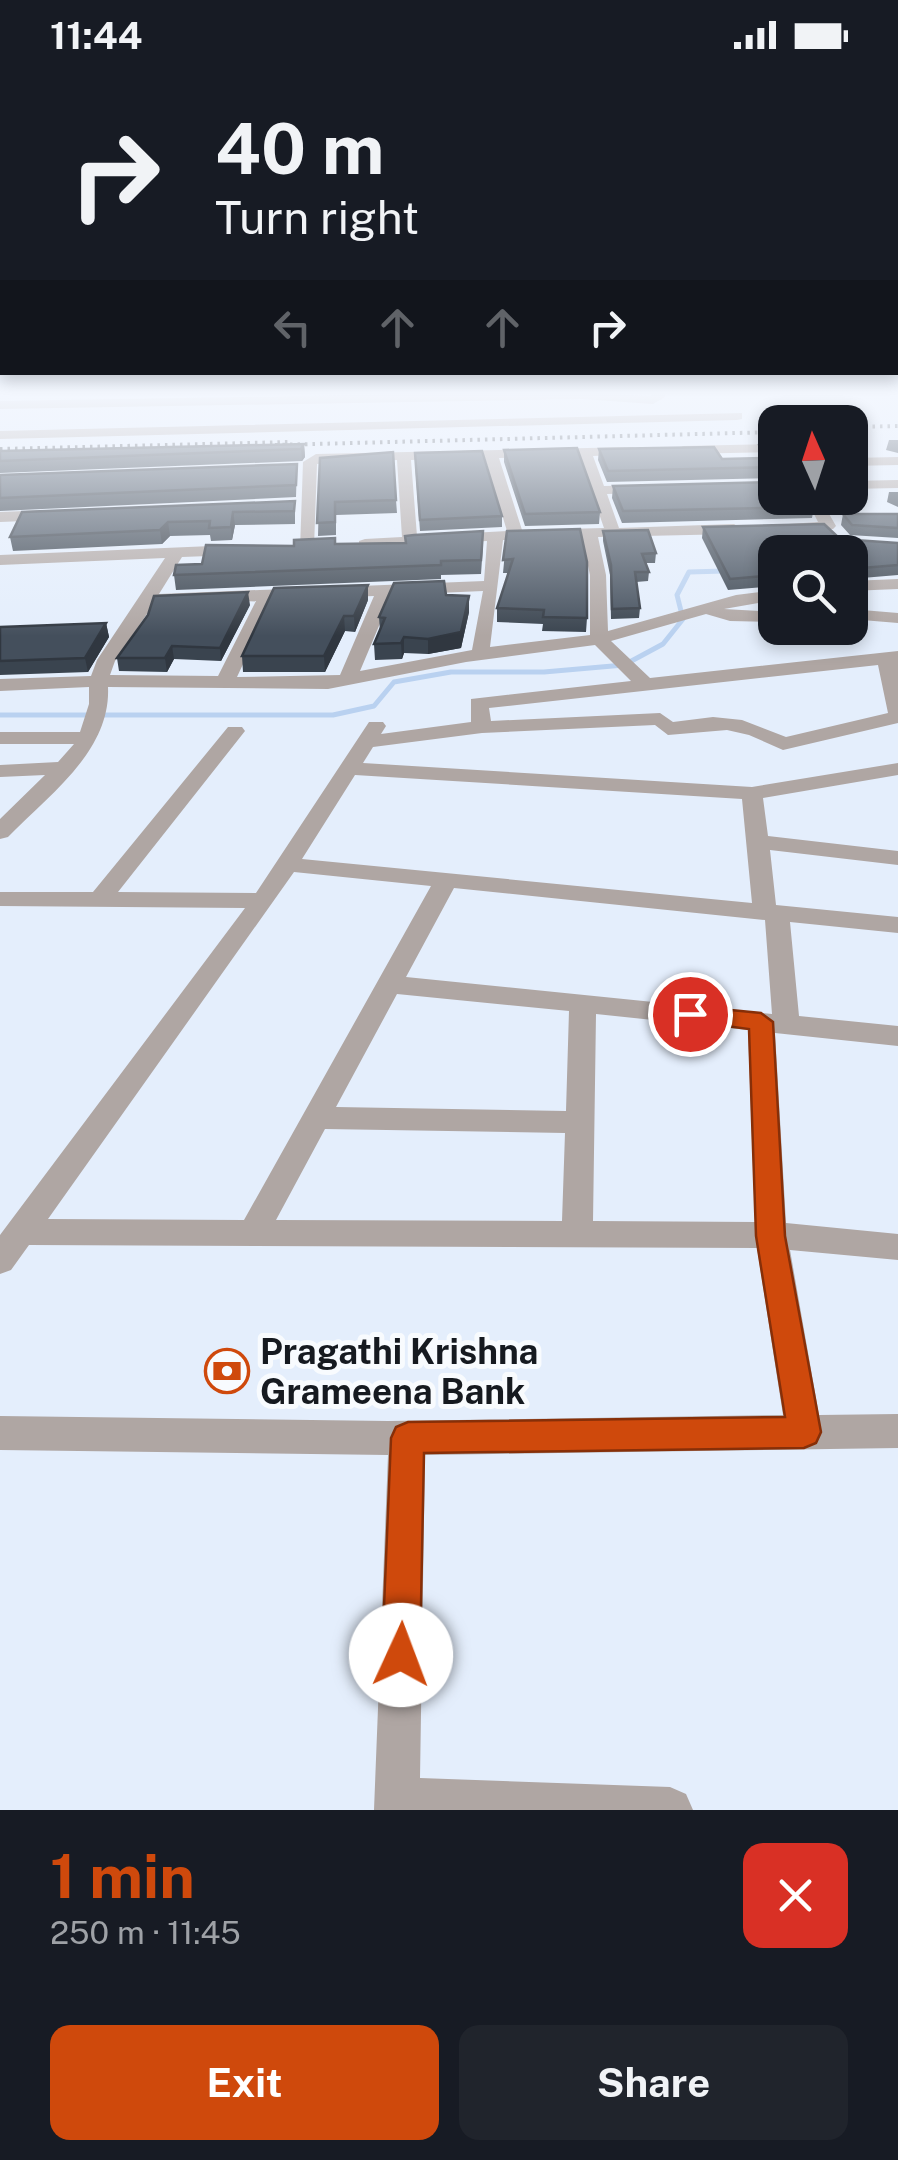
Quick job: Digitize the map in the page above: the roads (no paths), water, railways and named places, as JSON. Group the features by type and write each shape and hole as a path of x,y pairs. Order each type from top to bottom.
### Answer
{"street":[{"path":"309,473 309,505 324,546"},
{"path":"405,473 410,542"},
{"path":"497,473 516,535"},
{"path":"593,473 613,532"},
{"path":"868,485 898,484"},
{"path":"599,490 658,488"},
{"path":"290,506 309,505"},
{"path":"0,517 58,514"},
{"path":"827,515 839,535"},
{"path":"769,528 831,520"},
{"path":"288,548 516,535 750,528"},
{"path":"589,534 598,575 598,638 646,684"},
{"path":"480,655 492,586 495,537"},
{"path":"0,560 250,550"},
{"path":"0,832 62,768 94,722 98,681 106,660 122,628 148,600 176,553"},
{"path":"868,585 898,584"},
{"path":"148,600 492,586"},
{"path":"347,680 385,590"},
{"path":"224,682 267,595"},
{"path":"0,685 98,681 328,684 480,655 598,638 661,619 758,599"},
{"path":"703,610 758,617"},
{"path":"868,616 898,618"},
{"path":"0,1260 263,901 371,734 660,719 668,728 702,721 761,728 783,744 897,706 879,654 478,703 482,727"},
{"path":"0,738 94,722"},
{"path":"100,900 236,730"},
{"path":"0,771 62,768"},
{"path":"348,768 752,792 896,778"},
{"path":"752,792 771,912 774,1023 770,1236 804,1432"},
{"path":"758,842 898,858"},
{"path":"286,864 898,924"},
{"path":"252,1233 446,880"},
{"path":"0,899 263,901"},
{"path":"389,984 898,1036"},
{"path":"577,1234 583,1004"},
{"path":"316,1118 580,1122"},
{"path":"21,1232 770,1236 898,1247"},
{"path":"0,1433 408,1438 898,1431"},
{"path":"408,1438 397,1805 670,1810"}],"waterway":[{"path":"0,715 333,715 374,706 394,682 451,672 544,672 624,665 663,644 683,619 677,595 689,572 724,571"}],"place":[{"name":"Pragathi Krishna Grameena Bank","path":"227,1371"}]}
